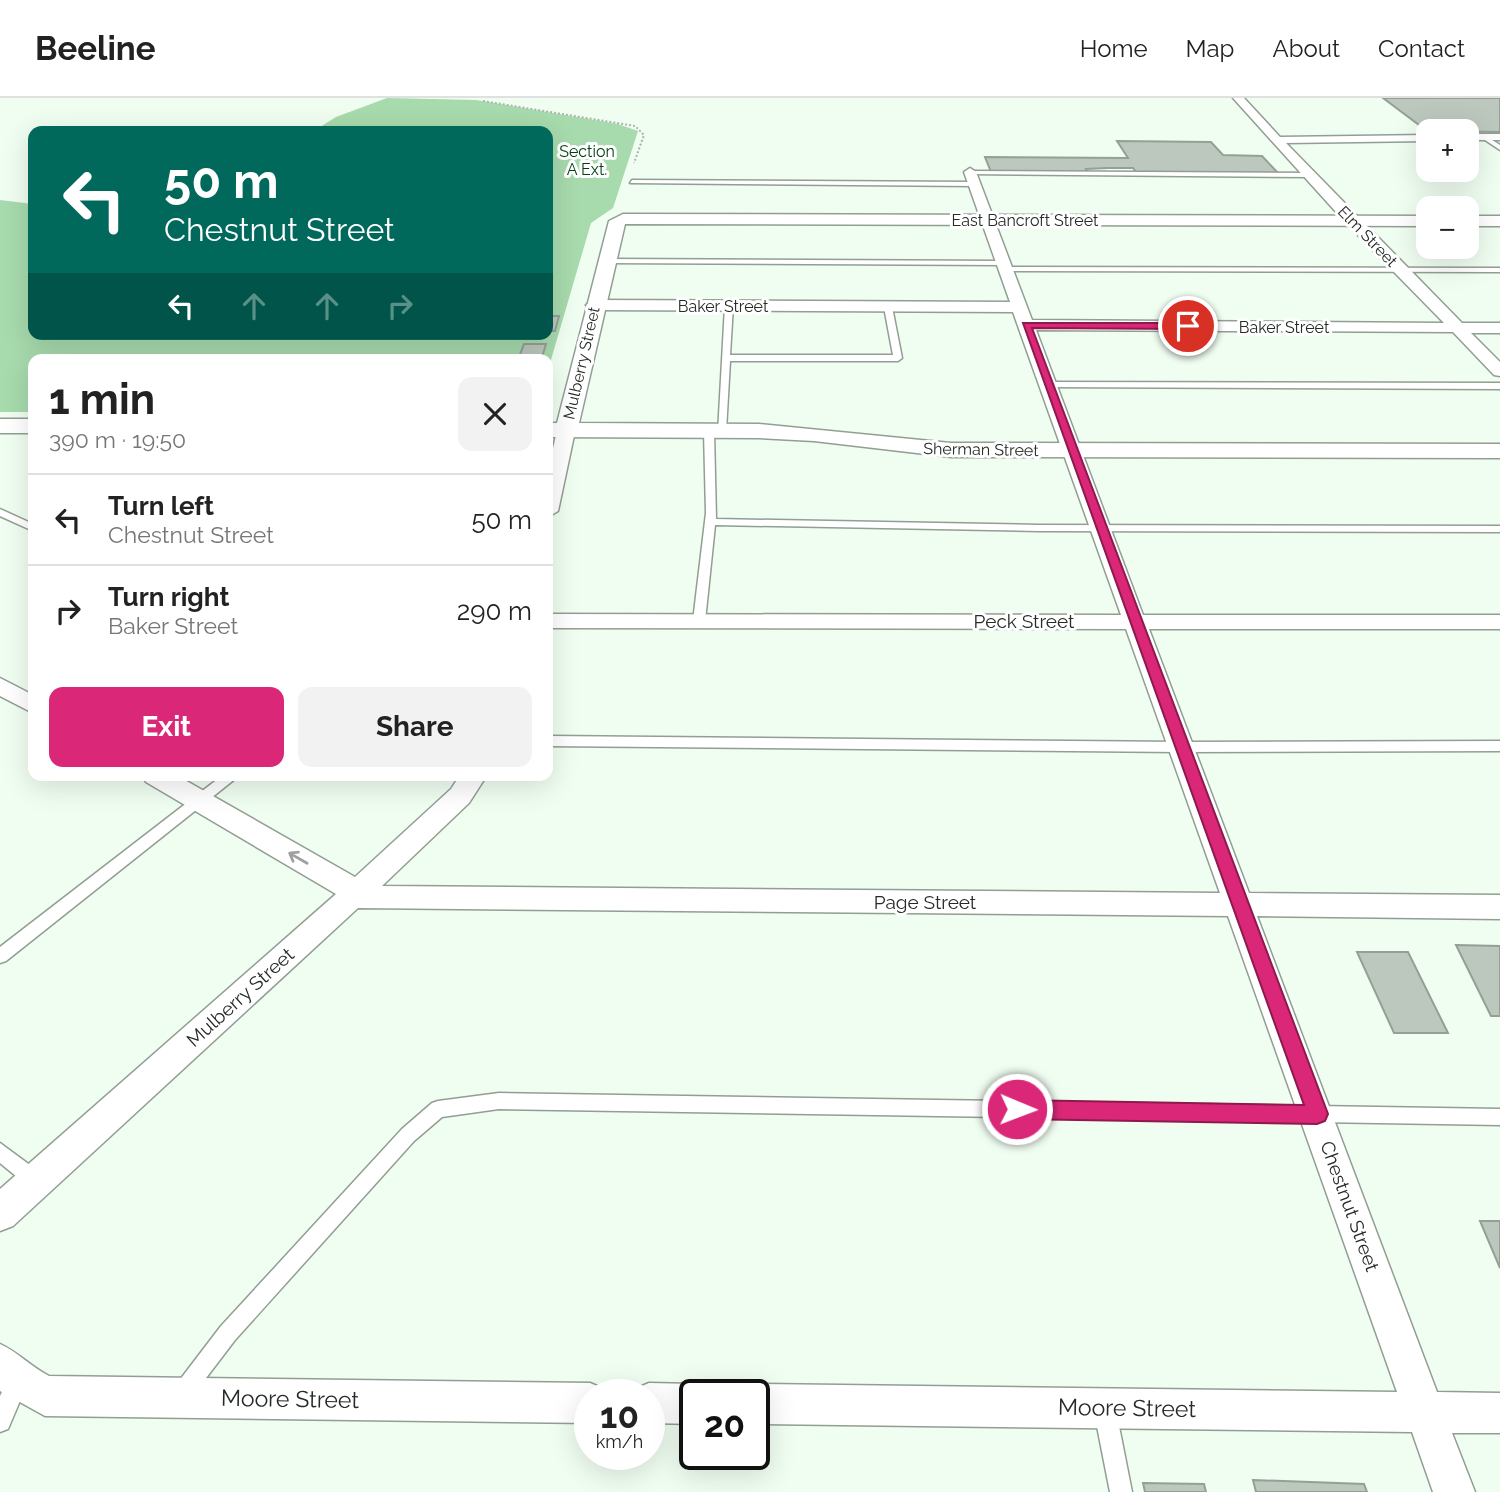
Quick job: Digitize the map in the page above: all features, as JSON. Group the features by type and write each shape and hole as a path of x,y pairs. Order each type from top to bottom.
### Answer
{"street":[{"name":"Elm Street","path":"1238,98 1280,140 1351,220 1500,371"},
{"path":"1479,137 1500,137"},
{"path":"1280,140 1416,138"},
{"name":"Chestnut Street","path":"972,176 1138,621 1180,747 1454,1492"},
{"name":"East Bancroft Street","path":"623,219 1416,221"},
{"name":"Mulberry Street","path":"553,466 557,430 608,261 617,221 623,219"},
{"path":"1479,221 1500,221"},
{"name":"Baker Street","path":"594,305 888,307 1023,316 1500,328"},
{"path":"0,426 28,426"},
{"name":"Sherman Street","path":"557,430 814,434 951,450 1500,451"},
{"name":"Peck Street","path":"553,621 1500,622"},
{"path":"0,686 28,702"},
{"name":"Page Street","path":"165,781 354,895 1500,907"},
{"name":"Mulberry Street","path":"0,1213 354,895 460,796 470,781"},
{"name":"Moore Street","path":"9,1372 45,1396 574,1403"},
{"name":"Moore Street","path":"770,1404 1500,1413"}],"lane":[{"path":"1485,137 1500,148"},
{"path":"632,182 972,176 1312,176"},
{"path":"608,261 1500,270"},
{"path":"698,621 710,522 715,431 726,358 729,306"},
{"path":"726,358 898,358 888,307"},
{"path":"1049,385 1500,386"},
{"path":"0,512 28,526"},
{"path":"710,522 1500,529"},
{"path":"553,741 1180,747 1500,746"},
{"path":"3,949 225,781"},
{"path":"179,1398 228,1333 408,1135 438,1109 499,1101 1500,1116"},
{"path":"0,1152 36,1181"},
{"path":"0,1422 9,1372"},
{"path":"1105,1408 1121,1492"}],"path":[{"path":"482,101 635,126 645,135 633,166"}],"green space":[{"name":"Section A Ext.","path":"387,98 476,100 618,124 638,131 613,208 591,223 553,354 28,354 28,412 0,412 0,200 28,203 28,340 553,340 553,126 322,126 336,117"}],"building":[{"path":"1383,98 1500,98 1500,132 1479,132 1479,119 1416,119 1416,123"},
{"path":"1117,141 1211,142 1223,155 1262,156 1278,173 1136,172 1133,168 1086,169 1088,173 991,172 985,157 1128,158"},
{"path":"553,316 559,316 555,331"},
{"path":"524,344 546,344 543,354 520,354"},
{"path":"1456,945 1500,946 1500,1016 1491,1016"},
{"path":"1357,952 1408,952 1448,1033 1394,1033"},
{"path":"1480,1221 1500,1221 1500,1268"},
{"path":"1253,1480 1364,1484 1367,1492 1256,1492"},
{"path":"1143,1483 1204,1484 1206,1492 1145,1492"}],"route":[{"path":"1017,1109 1317,1114 1027,325 1188,326"}]}
